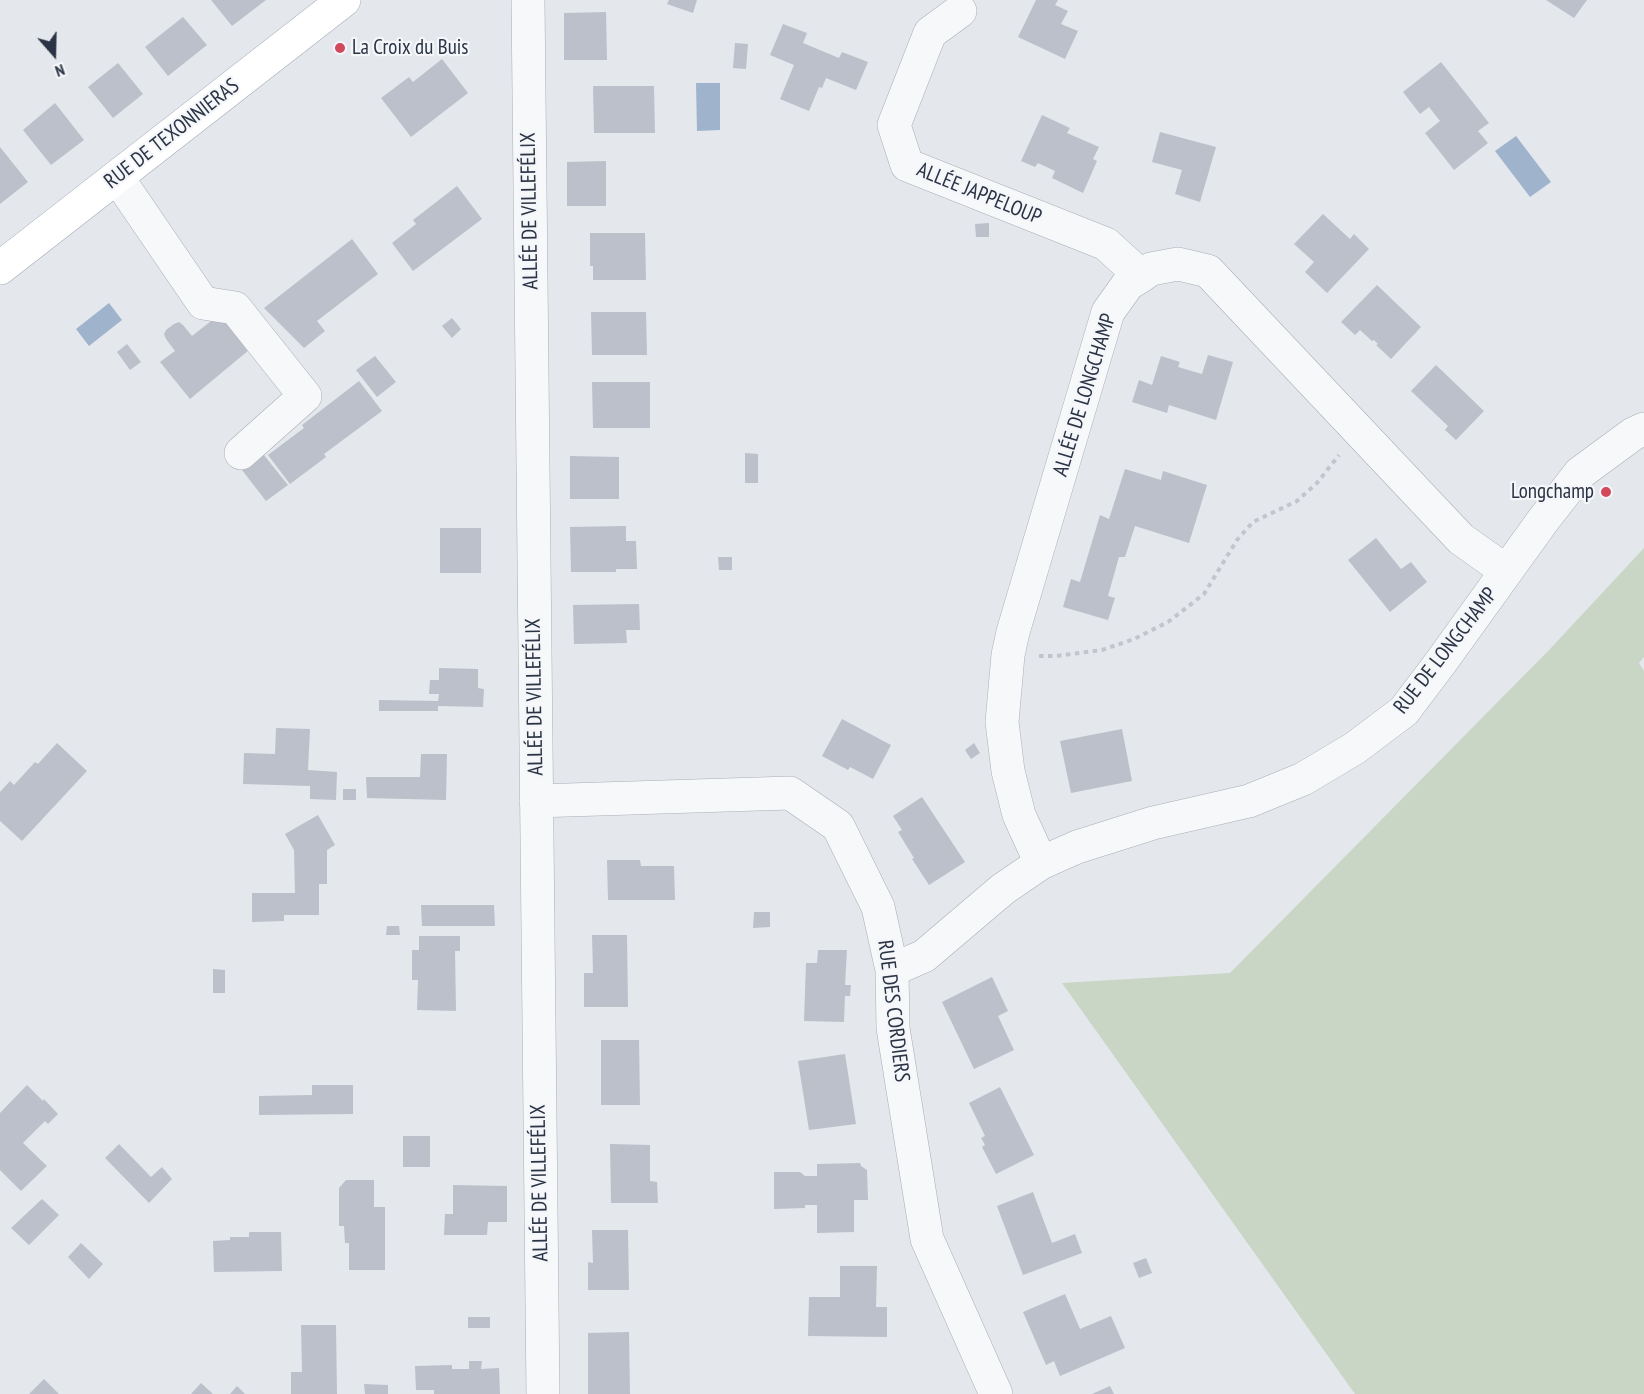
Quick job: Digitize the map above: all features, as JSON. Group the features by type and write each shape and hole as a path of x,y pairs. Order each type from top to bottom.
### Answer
{"main road":[{"name":"RUE DE TEXONNIERAS","path":"0,268 344,0"}],"street":[{"name":"ALLÉE DE VILLEFÉLIX","path":"528,0 543,1394"},
{"name":"ALLÉE JAPPELOUP","path":"960,11 930,33 894,125 907,165 1106,244 1141,276"},
{"path":"117,177 203,303 235,308 304,396 241,453"},
{"name":"ALLÉE DE LONGCHAMP","path":"1041,863 1019,814 1008,771 1002,722 1008,655 1108,312 1128,284 1151,269 1178,264 1208,271 1461,539 1506,571"},
{"name":"RUE DE LONGCHAMP","path":"892,970 924,956 1003,889 1041,863 1077,847 1153,823 1249,801 1303,779 1355,748 1404,711 1580,473 1633,434 1644,429"},
{"name":"RUE DES CORDIERS","path":"536,801 789,794 838,826 878,907 892,970 893,1028 927,1239 996,1394"}],"path":[{"path":"1008,655 1056,656 1102,650 1134,639 1168,622 1204,594 1237,540 1253,522 1297,501 1317,483 1359,431"}],"green space":[{"path":"1644,548 1644,657 1639,663 1644,671 1644,1394 1355,1394 1062,983 1230,973 1550,649"}],"water":[{"path":"696,83 720,83 720,130 697,131"},
{"path":"1516,136 1551,182 1530,197 1495,151"},
{"path":"109,303 122,320 89,346 76,329"}],"building":[{"path":"211,0 266,0 232,26"},
{"path":"669,0 697,0 693,13 667,4"},
{"path":"1036,0 1058,0 1055,5 1068,11 1061,24 1078,31 1065,59 1018,37"},
{"path":"1546,0 1587,0 1574,18"},
{"path":"606,12 607,60 564,60 564,13"},
{"path":"183,17 207,45 168,76 145,47"},
{"path":"783,24 807,33 803,43 839,58 842,52 868,62 856,90 826,78 822,88 819,87 809,111 780,99 794,65 770,55"},
{"path":"735,43 748,44 746,69 733,68"},
{"path":"442,59 468,93 411,137 381,98 409,77 413,82"},
{"path":"1441,62 1489,123 1478,131 1488,143 1454,170 1425,133 1440,121 1429,107 1420,114 1403,92"},
{"path":"118,63 143,94 113,118 88,87"},
{"path":"593,86 654,86 655,133 594,133"},
{"path":"55,103 84,140 51,165 23,130"},
{"path":"1042,115 1070,128 1067,133 1099,147 1093,159 1097,161 1083,193 1052,178 1055,171 1038,163 1035,167 1021,161"},
{"path":"1160,132 1216,147 1200,202 1175,194 1182,170 1152,162"},
{"path":"0,147 28,182 0,204"},
{"path":"606,161 606,206 567,206 567,162"},
{"path":"457,186 482,219 413,271 392,243 416,224 413,220"},
{"path":"1323,214 1350,239 1354,234 1369,249 1327,293 1305,272 1314,262 1294,244"},
{"path":"989,223 989,237 976,237 975,224"},
{"path":"590,233 645,233 646,280 593,280 593,266 590,266"},
{"path":"352,239 378,274 317,321 325,331 304,348 264,308"},
{"path":"1377,285 1421,327 1391,359 1376,345 1378,344 1374,340 1372,341 1360,330 1355,335 1341,322"},
{"path":"591,312 646,312 647,355 592,355"},
{"path":"220,314 249,350 190,399 160,362 175,351 164,334 166,330 179,322 192,336"},
{"path":"452,318 461,329 452,338 442,326"},
{"path":"127,344 141,362 130,370 117,352"},
{"path":"1208,355 1233,362 1216,420 1169,405 1167,413 1132,402 1139,380 1152,385 1161,356 1180,362 1178,367 1202,374"},
{"path":"375,356 396,382 377,397 356,370"},
{"path":"1436,365 1484,411 1456,440 1445,430 1448,426 1411,391"},
{"path":"359,381 382,411 324,454 326,457 290,484 268,455 304,428 302,425"},
{"path":"592,382 650,382 650,428 593,428"},
{"path":"745,453 758,454 758,483 745,483"},
{"path":"263,454 288,485 266,501 242,470"},
{"path":"570,456 619,457 619,499 570,499"},
{"path":"1125,469 1161,480 1163,471 1207,485 1189,543 1135,526 1125,557 1119,557 1108,596 1115,598 1108,620 1063,607 1071,579 1080,582 1100,515 1109,519"},
{"path":"626,526 626,541 636,541 637,569 616,569 616,572 571,572 570,527"},
{"path":"440,528 481,528 481,573 440,573"},
{"path":"1376,538 1401,569 1411,562 1427,582 1390,612 1348,560"},
{"path":"718,557 732,557 732,570 719,570"},
{"path":"639,604 640,630 626,630 627,643 574,644 573,605"},
{"path":"439,668 478,669 478,688 484,689 483,707 438,706 438,711 379,711 379,700 438,701 439,694 429,694 430,680 439,680"},
{"path":"842,719 891,745 873,779 850,767 848,770 822,756"},
{"path":"276,728 310,729 308,770 337,772 336,800 310,799 310,786 243,784 244,753 275,754"},
{"path":"1122,729 1132,781 1071,793 1060,741"},
{"path":"57,743 87,771 22,841 0,821 0,792 10,781 14,785"},
{"path":"974,743 980,753 971,759 965,750"},
{"path":"421,754 447,754 446,800 367,798 366,777 420,777"},
{"path":"343,789 356,789 356,800 343,800"},
{"path":"922,797 965,862 929,885 912,859 914,858 898,832 902,830 893,816"},
{"path":"318,815 335,845 327,850 327,884 319,884 319,915 284,915 284,921 252,922 252,893 295,893 294,850 285,834"},
{"path":"607,860 640,860 641,866 674,866 675,900 608,900"},
{"path":"421,905 494,905 495,926 422,926"},
{"path":"754,912 770,912 770,927 753,928"},
{"path":"387,926 399,926 400,935 386,935"},
{"path":"592,935 627,935 628,1007 584,1007 584,973 593,973"},
{"path":"419,936 460,936 460,951 455,951 456,1011 417,1010 418,980 412,980 412,950 419,950"},
{"path":"818,950 847,950 845,985 851,985 850,996 845,996 844,1022 804,1021 806,963 817,963"},
{"path":"213,969 225,970 225,993 213,993"},
{"path":"992,977 1008,1011 998,1016 1014,1050 974,1069 942,1002"},
{"path":"601,1040 639,1040 640,1105 601,1105"},
{"path":"845,1054 856,1124 809,1130 798,1061"},
{"path":"27,1085 58,1114 48,1124 45,1121 23,1143 47,1166 21,1191 0,1170 0,1113"},
{"path":"312,1085 353,1085 353,1114 259,1115 259,1096 312,1095"},
{"path":"1000,1087 1034,1155 996,1174 982,1147 985,1145 981,1138 985,1136 969,1103"},
{"path":"403,1136 430,1136 430,1167 403,1167"},
{"path":"119,1144 151,1177 162,1167 172,1179 149,1203 105,1158"},
{"path":"610,1144 650,1145 650,1181 657,1182 658,1203 611,1203"},
{"path":"860,1163 867,1170 868,1200 854,1200 854,1232 817,1233 817,1205 805,1205 805,1208 774,1209 774,1172 800,1172 805,1176 817,1176 817,1164"},
{"path":"346,1180 374,1180 374,1207 385,1207 385,1270 349,1270 349,1243 345,1243 344,1226 339,1226 339,1188"},
{"path":"453,1185 507,1186 507,1222 488,1222 487,1235 444,1235 445,1214 453,1214"},
{"path":"1033,1192 1052,1243 1075,1234 1082,1253 1023,1275 997,1206"},
{"path":"42,1199 59,1215 29,1245 11,1228"},
{"path":"592,1230 628,1230 629,1290 588,1290 588,1262 593,1263"},
{"path":"249,1232 281,1232 282,1271 214,1272 213,1241 230,1240 230,1237 249,1237"},
{"path":"81,1243 103,1264 89,1279 68,1257"},
{"path":"1146,1258 1152,1273 1139,1278 1133,1263"},
{"path":"840,1266 877,1266 876,1307 887,1307 887,1337 808,1336 809,1297 840,1297"},
{"path":"1065,1294 1080,1329 1111,1316 1125,1348 1060,1376 1054,1361 1046,1365 1023,1312"},
{"path":"468,1317 490,1317 490,1328 468,1328"},
{"path":"301,1325 336,1325 337,1394 291,1394 291,1372 302,1372"},
{"path":"629,1332 630,1394 588,1394 588,1333"},
{"path":"469,1361 482,1361 481,1369 499,1368 500,1394 434,1394 434,1390 416,1390 415,1366 452,1365 452,1369 469,1369"},
{"path":"44,1379 59,1394 29,1394"},
{"path":"201,1383 213,1394 191,1394"},
{"path":"364,1384 388,1385 388,1394 365,1394"},
{"path":"237,1386 245,1394 230,1394"},
{"path":"1110,1386 1114,1394 1092,1394"}],"place":[{"name":"La Croix du Buis","path":"340,48"},
{"name":"Longchamp","path":"1606,492"}]}
